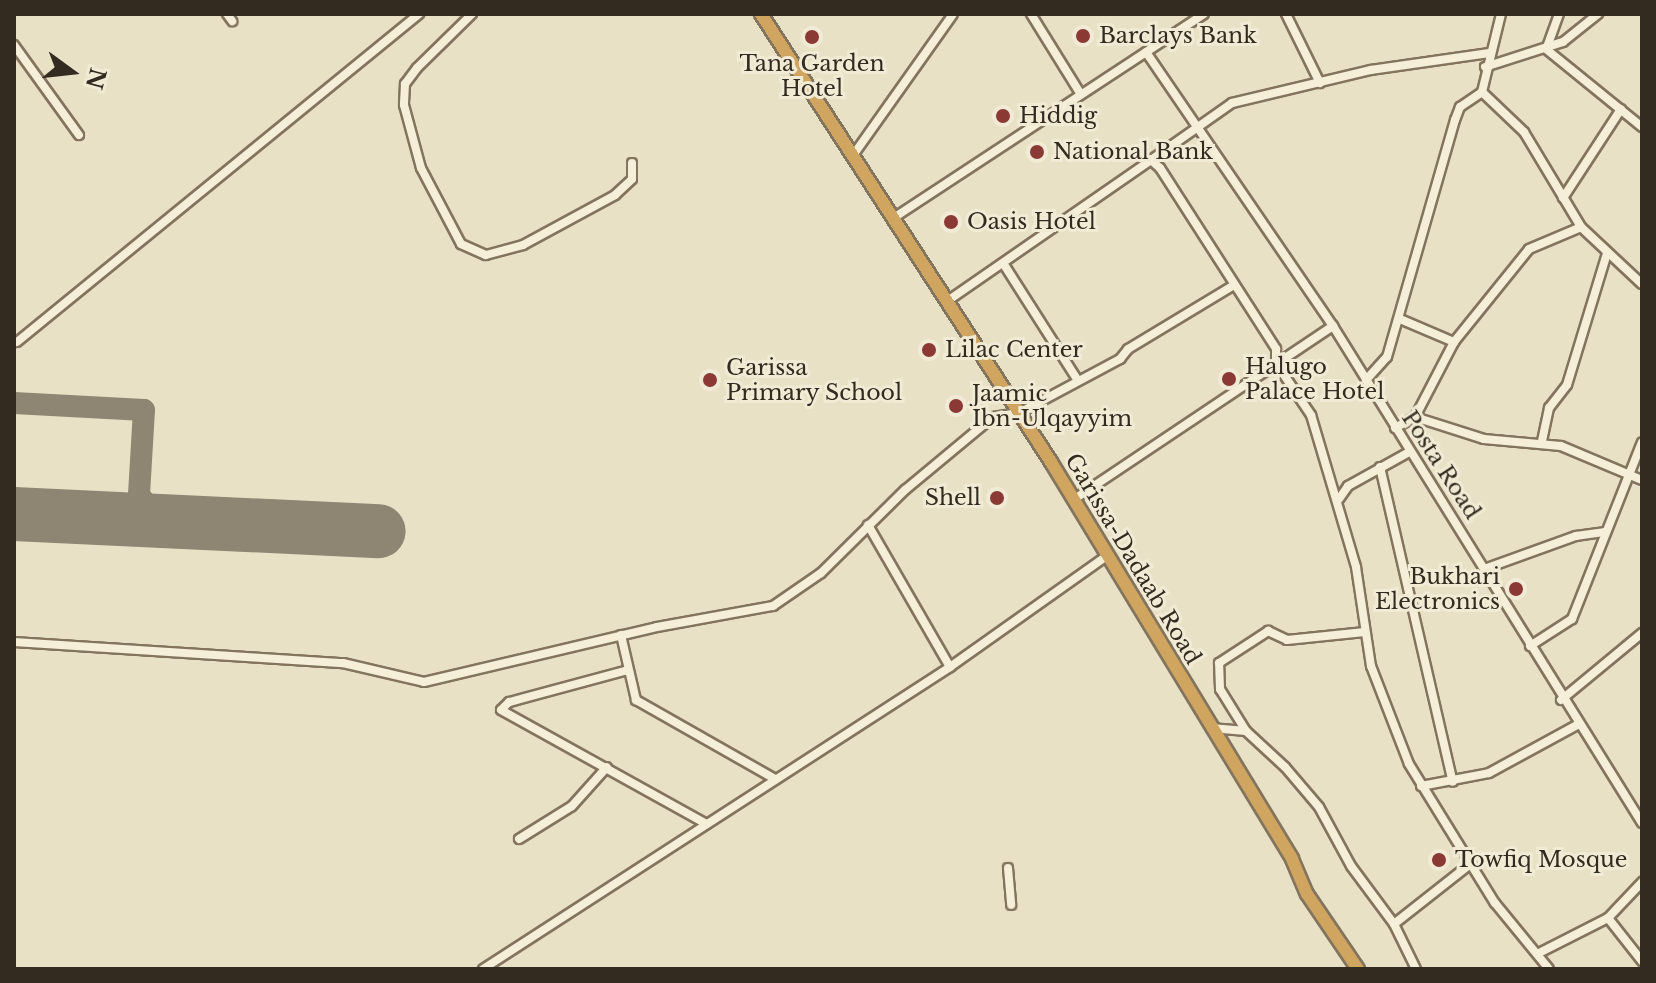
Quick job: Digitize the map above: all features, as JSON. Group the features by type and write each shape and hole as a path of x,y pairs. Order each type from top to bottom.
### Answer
{"highway":[{"name":"Garissa-Dadaab Road","path":"761,14 854,154 892,219 1108,555 1292,859 1307,894 1358,969"}],"street":[{"path":"17,342 419,14"},
{"path":"472,14 405,84 404,105 421,168 461,244 486,255 523,245 615,195 632,179 632,163"},
{"path":"854,154 953,14"},
{"path":"1031,14 1080,93"},
{"path":"892,219 1204,14"},
{"path":"1286,14 1320,83"},
{"path":"1366,380 1383,365 1400,319 1455,120 1460,107 1482,92 1485,67 1501,14"},
{"path":"1546,49 1559,14"},
{"path":"1485,67 1546,49 1598,14"},
{"path":"14,45 79,135"},
{"path":"1546,49 1642,127"},
{"name":"Posta Road","path":"1146,52 1199,125 1333,326 1409,452 1487,568 1561,700 1642,823"},
{"path":"946,303 1232,103 1460,53 1489,53"},
{"path":"1482,92 1524,132 1581,227 1642,284"},
{"path":"1563,198 1621,109"},
{"path":"1151,160 1276,349 1276,363 1311,415 1320,458 1339,499 1371,666 1421,786 1469,865 1520,937 1539,953 1549,969"},
{"path":"1395,428 1415,417 1454,342 1529,249 1581,227"},
{"path":"1542,441 1549,408 1567,385 1607,253"},
{"path":"1003,263 1077,379"},
{"path":"14,642 301,659 365,666 424,682 621,635 773,606 821,573 868,525 993,417 1019,413 1077,379 1120,359 1128,349 1234,285"},
{"path":"1400,319 1454,342"},
{"path":"1073,500 1333,326"},
{"path":"1415,417 1484,439 1542,441 1642,480"},
{"path":"1530,646 1572,619 1642,442"},
{"path":"1339,499 1348,486 1409,452"},
{"path":"1380,467 1453,782"},
{"path":"868,525 950,667"},
{"path":"1487,568 1576,536 1604,532"},
{"path":"483,969 950,667 1108,555"},
{"path":"1365,632 1287,640 1268,631 1219,663 1220,689 1246,731 1319,807 1351,866 1394,924 1416,969"},
{"path":"1561,700 1642,633"},
{"path":"621,635 636,700 775,779"},
{"path":"628,670 509,702 501,710 707,824"},
{"path":"1421,786 1489,773 1577,725"},
{"path":"1211,728 1246,731"},
{"path":"519,839 572,806 607,767"},
{"path":"1394,924 1469,865"},
{"path":"1008,868 1011,905"},
{"path":"1539,953 1608,918 1642,882"},
{"path":"1608,918 1642,961"}],"taxiway":[{"path":"14,403 144,410 139,495 151,510"}],"runway":[{"path":"14,514 379,531"}],"place":[{"name":"Barclays Bank","path":"1083,36"},
{"name":"Tana Garden Hotel","path":"812,37"},
{"name":"Hiddig","path":"1003,116"},
{"name":"National Bank","path":"1037,152"},
{"name":"Oasis Hotel","path":"951,222"},
{"name":"Lilac Center","path":"929,350"},
{"name":"Halugo Palace Hotel","path":"1229,379"},
{"name":"Garissa Primary School","path":"710,380"},
{"name":"Jaamic Ibn-Ulqayyim","path":"956,406"},
{"name":"Shell","path":"997,498"},
{"name":"Bukhari Electronics","path":"1516,589"},
{"name":"Towfiq Mosque","path":"1439,860"}]}
